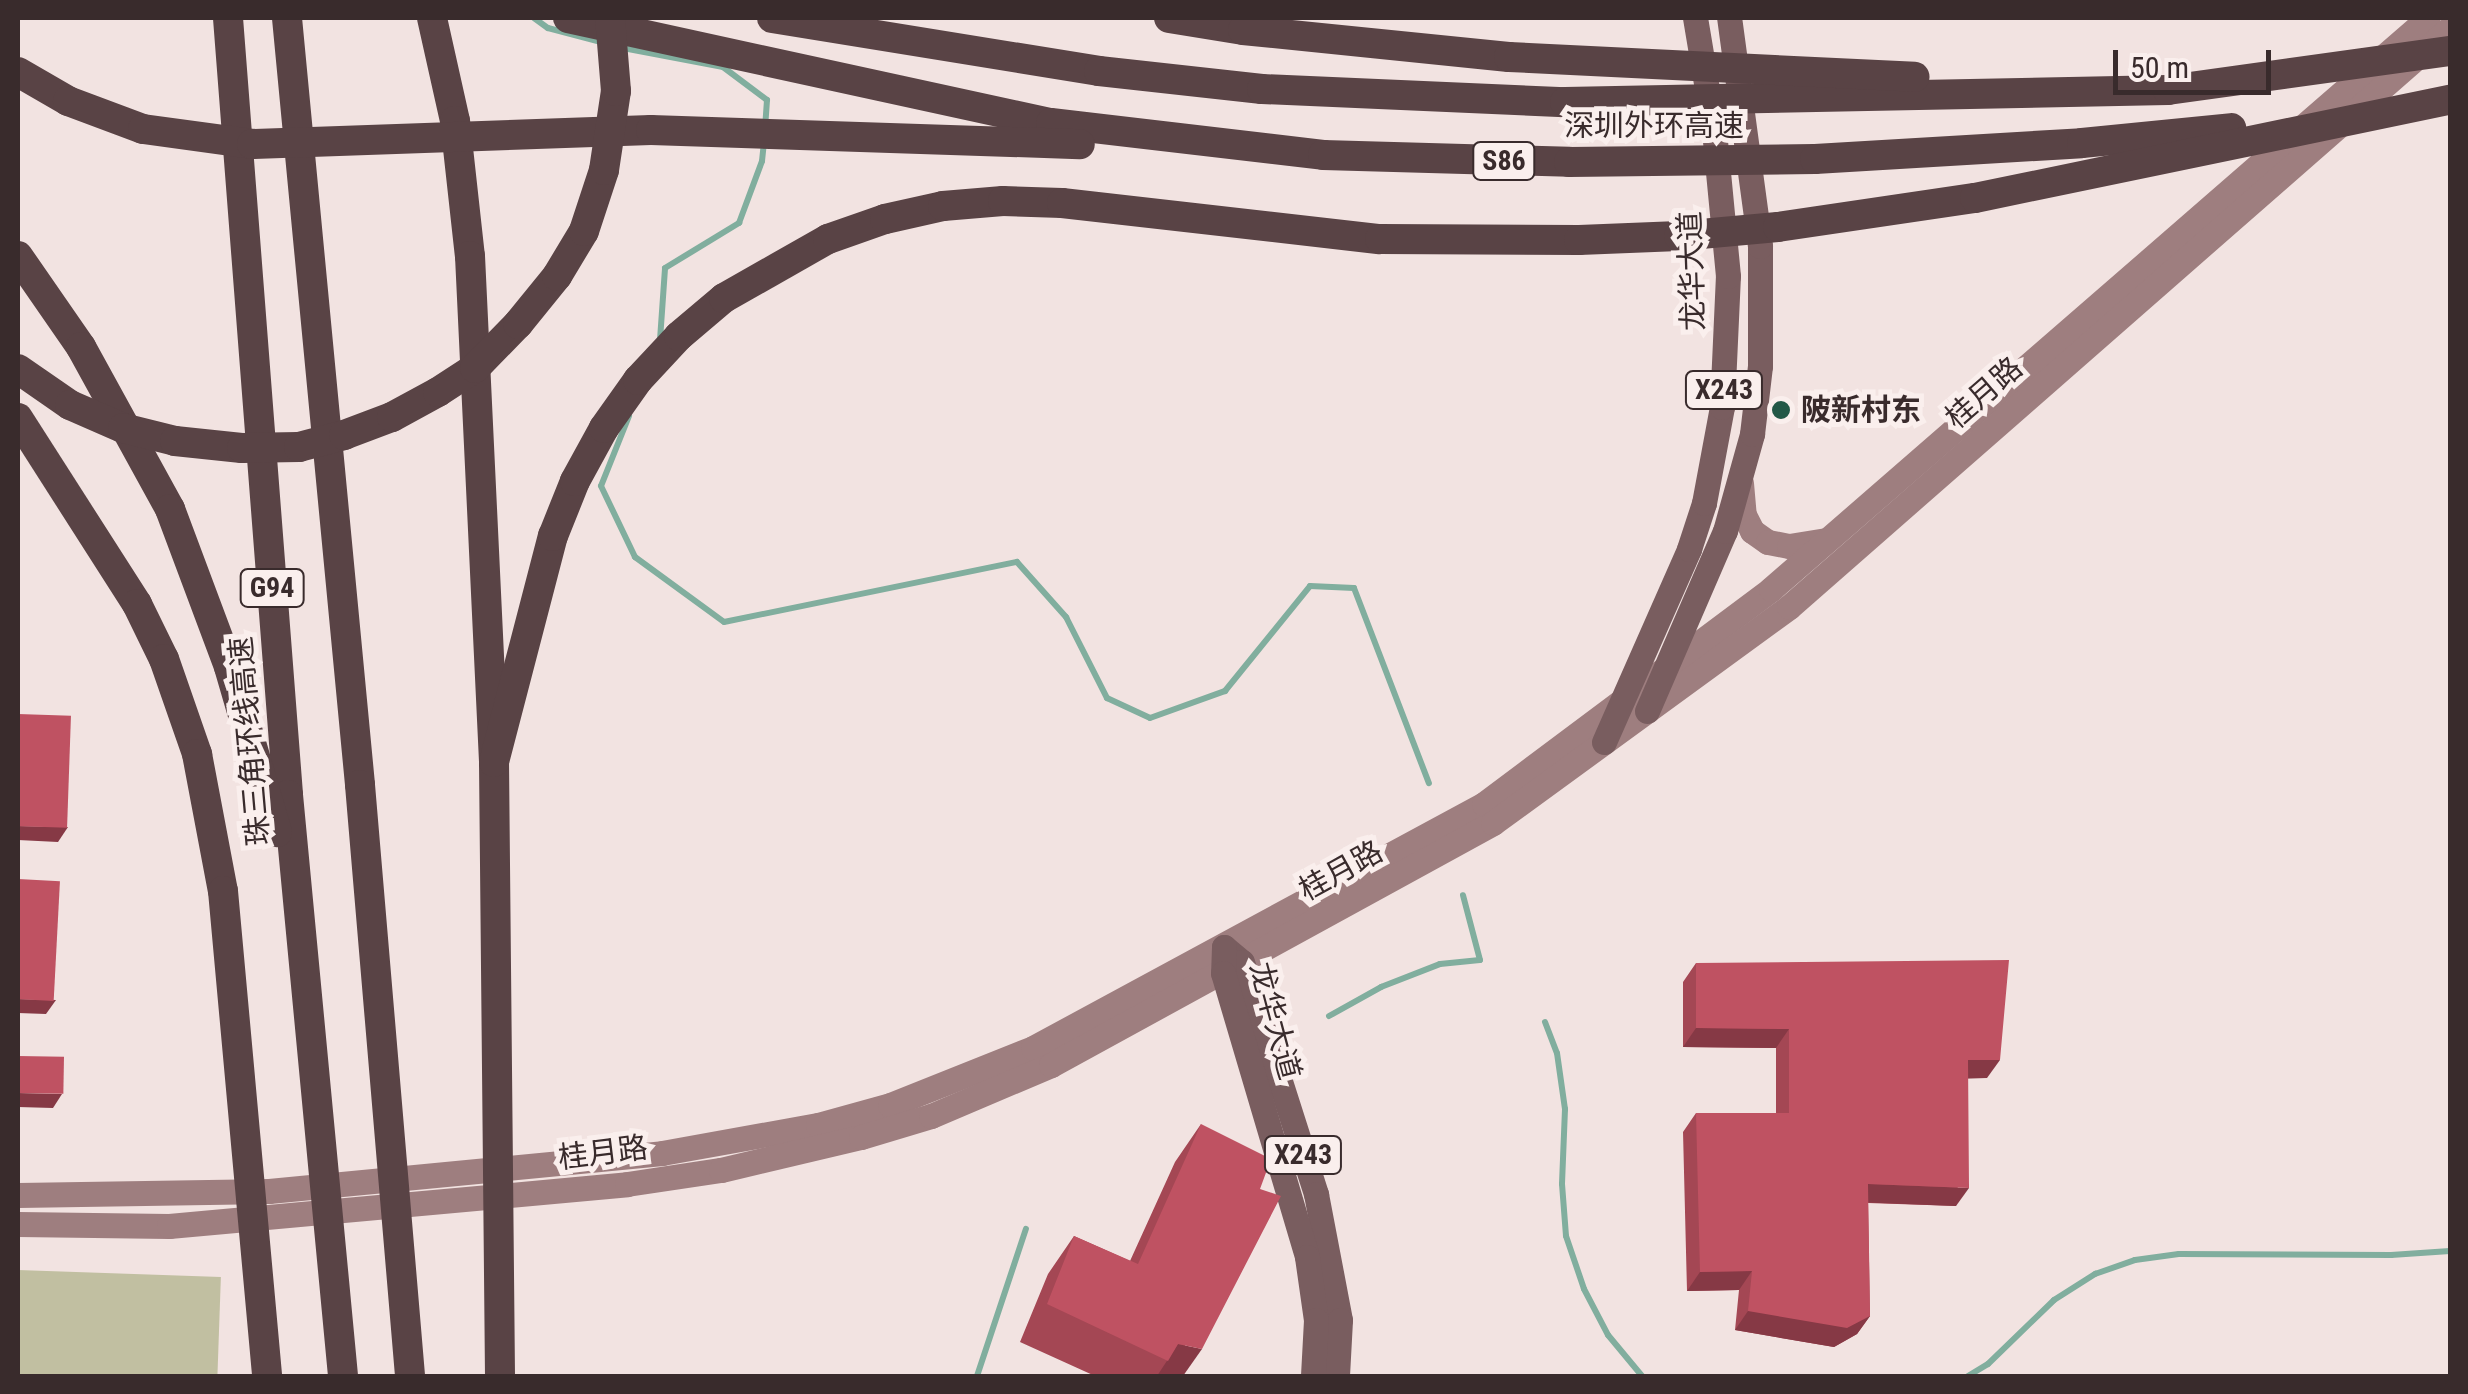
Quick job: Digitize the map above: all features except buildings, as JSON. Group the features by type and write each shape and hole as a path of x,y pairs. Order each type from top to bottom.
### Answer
{"highway":[{"name":"珠三角环线高速","path":"228,18 288,796 343,1376"},
{"name":"G94","path":"286,18 410,1376"},
{"path":"432,18 455,120 470,256 494,762 500,1376"},
{"name":"深圳外环高速","path":"568,18 1051,123 1323,155 1587,162 1930,154 2215,130 2450,99"},
{"path":"18,368 70,406 123,428 175,441 242,448 299,446 392,418 474,368 548,288 584,232 604,170 616,91 610,18"},
{"name":"深圳外环高速","path":"772,18 1099,71 1262,88 1564,102 2168,90 2450,51"},
{"path":"1169,18 1244,30 1509,57 2168,90"},
{"path":"18,72 68,101 143,130 252,144 567,132 719,131 1323,155"},
{"path":"494,762 553,536 575,481 604,428 679,336 724,298 810,248 885,219 943,206 1003,201 1062,203 1380,239 1679,236 1778,227 1975,198 2450,99"},
{"path":"18,256 110,396 170,508 191,560 258,758 308,985"},
{"path":"18,418 137,604 164,660 197,754 223,891 267,1376"}],"main road":[{"name":"龙华大道","path":"1604,742 1689,549 1704,503 1722,406 1728,276 1714,131 1695,18"},
{"name":"X243","path":"1647,711 1720,546 1741,483 1760,366 1760,246 1728,18"},
{"name":"桂月路","path":"18,1224 169,1226 627,1184 798,1154 931,1116 1113,1034 1484,804 1771,590 2428,18"},
{"name":"桂月路","path":"18,1195 269,1191 581,1164 748,1140 890,1105 966,1077 1118,1006 1230,961 1493,823 1788,607 2450,28"},
{"path":"1741,483 1744,515 1752,531 1768,542 1789,546 1830,538"},
{"name":"龙华大道","path":"1230,961 1307,1257 1316,1320 1313,1376"},
{"name":"龙华大道","path":"1230,961 1316,1194 1340,1320 1337,1376"}],"shaded area":[{"path":"18,1270 221,1277 217,1376 18,1376"}],"waterway":[{"path":"534,18 548,28 601,42"},
{"path":"623,48 723,67 767,100 765,126"},
{"path":"660,340 665,268 739,223 762,161 764,143"},
{"path":"629,416 601,486 635,557 724,622 1017,562 1066,617 1107,698 1150,718 1225,691 1310,586 1354,588 1429,783"},
{"path":"1329,1016 1381,987 1440,964 1480,960 1463,895"},
{"path":"1545,1022 1557,1053 1565,1109 1562,1184 1566,1236 1584,1289 1608,1335 1642,1376"},
{"path":"977,1376 1026,1229"},
{"path":"1968,1376 1988,1364 2054,1300 2095,1274 2135,1260 2179,1254 2391,1255 2450,1251"}],"place":[{"name":"陂新村东","path":"1781,410"}]}
